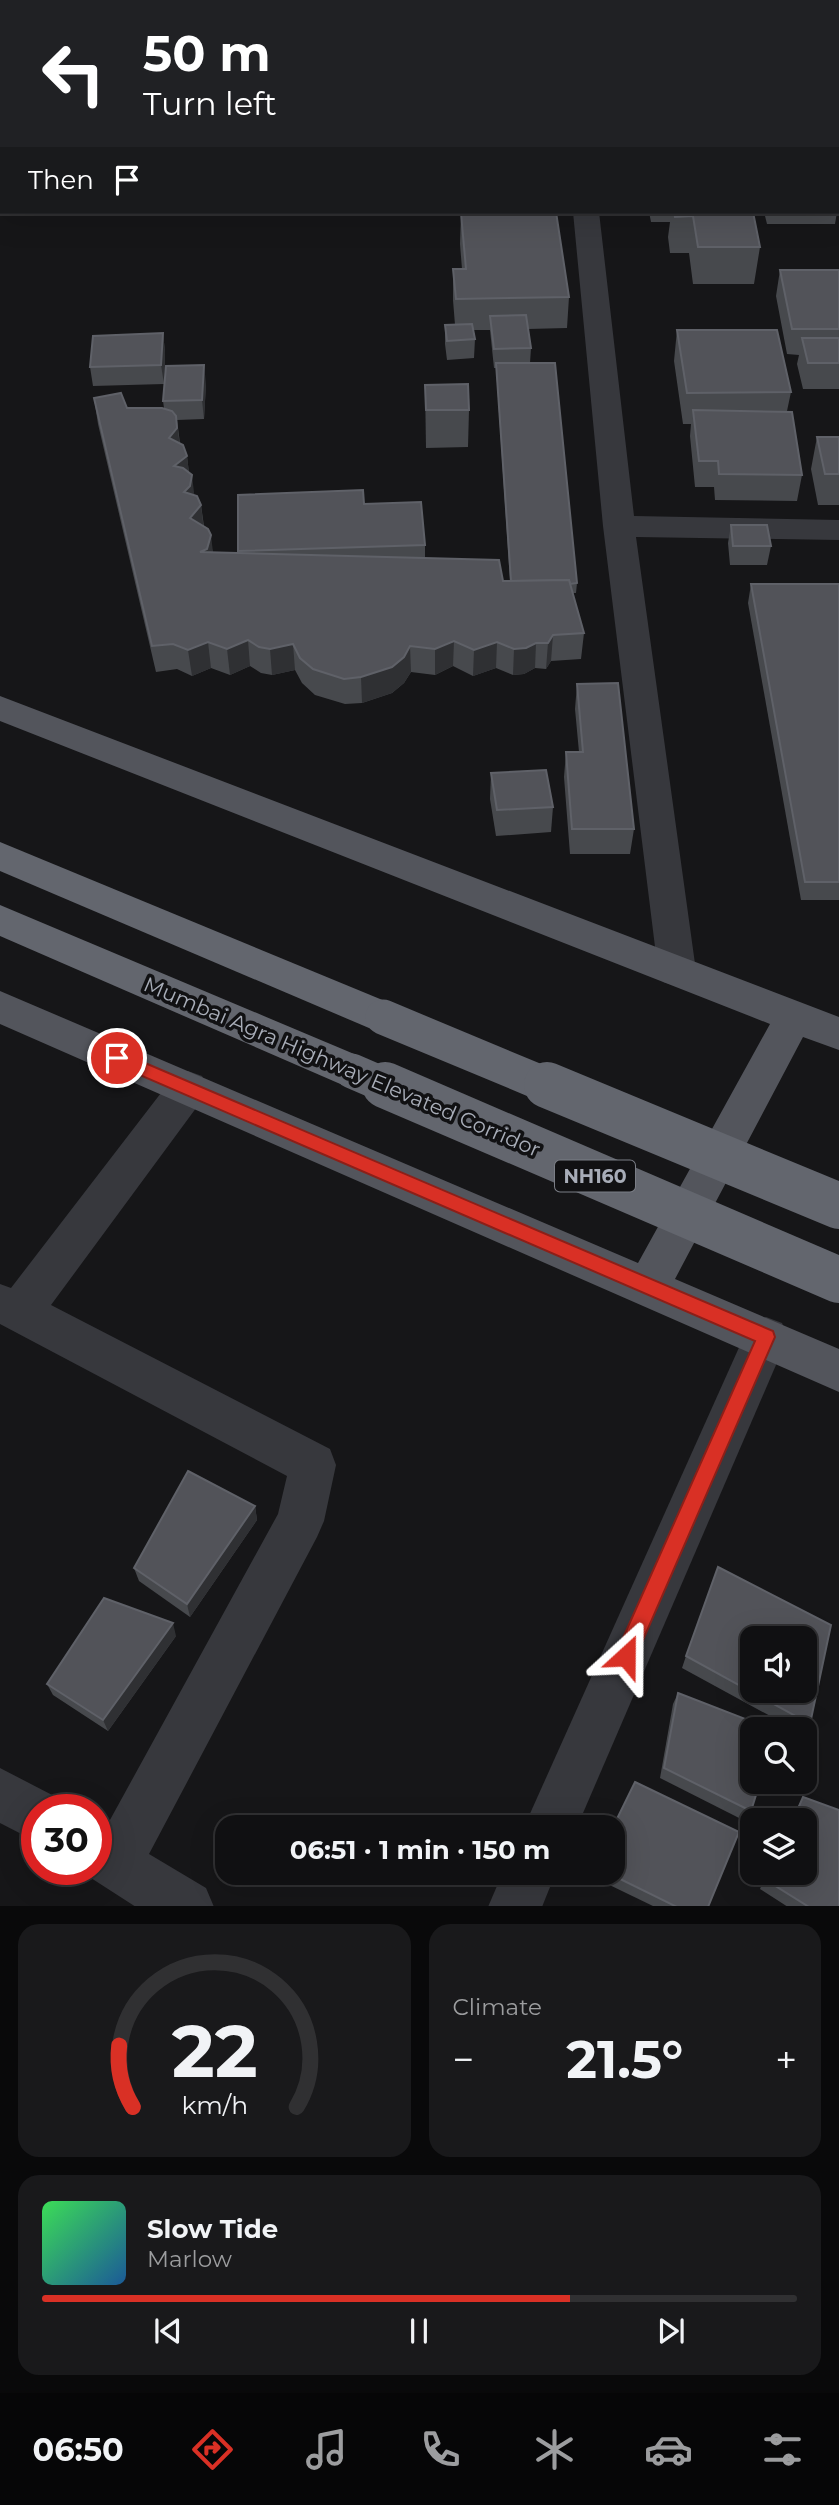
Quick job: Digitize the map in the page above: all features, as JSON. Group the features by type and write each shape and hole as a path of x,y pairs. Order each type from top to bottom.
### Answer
{"highway":[{"path":"0,856 839,1206"},
{"name":"Mumbai Agra Highway Elevated Corridor","path":"0,920 839,1280"}],"main road":[{"path":"0,708 839,1034"},
{"path":"0,1007 766,1337 839,1371"},
{"path":"648,1287 794,1016"}],"street":[{"path":"586,214 619,526 677,971"},
{"path":"619,526 839,530"},
{"path":"112,1847 300,1521 313,1465 10,1308 188,1088"},
{"path":"555,1815 766,1337"},
{"path":"0,1794 21,1806"},
{"path":"112,1861 187,1906"},
{"path":"515,1906 524,1885"}],"building":[{"path":"461,214 556,214 569,297 456,299 453,269 466,269"},
{"path":"674,214 753,214 760,247 698,247 693,216 675,217"},
{"path":"780,270 839,270 839,329 792,329"},
{"path":"526,315 531,348 494,349 490,316"},
{"path":"472,324 475,339 447,341 445,325"},
{"path":"677,330 777,330 791,392 687,393"},
{"path":"163,333 161,365 90,367 93,336"},
{"path":"802,338 839,338 839,363 808,363"},
{"path":"496,363 555,363 577,583 570,584 569,580 511,581"},
{"path":"204,365 202,400 163,401 166,366"},
{"path":"468,384 469,410 426,410 425,385"},
{"path":"121,393 127,408 162,408 172,411 176,416 177,428 169,438 183,445 187,456 174,466 183,468 192,475 190,486 184,492 197,496 201,505 190,518 208,529 211,535 207,549 200,552 499,560 503,581 569,580 584,633 553,635 548,643 514,649 497,642 474,650 454,641 435,649 410,646 404,657 392,667 361,677 344,679 313,669 300,658 293,644 270,649 259,647 248,640 227,649 208,642 188,650 173,644 152,646 94,398"},
{"path":"693,410 792,412 802,475 719,474 718,461 699,461"},
{"path":"817,437 839,437 839,474 825,474"},
{"path":"363,490 364,504 421,502 425,545 238,551 238,495"},
{"path":"731,525 767,525 771,546 733,546"},
{"path":"751,584 839,584 839,882 805,882"},
{"path":"618,683 634,829 572,829 566,752 583,752 577,684"},
{"path":"546,770 553,807 497,810 491,773"},
{"path":"188,1471 255,1506 187,1604 134,1568"},
{"path":"718,1567 831,1625 817,1691 817,1626 740,1626 740,1686 686,1656"},
{"path":"104,1598 173,1623 103,1720 47,1684"},
{"path":"678,1693 740,1717 740,1794 756,1794 752,1808 745,1808 664,1768"},
{"path":"772,1703 814,1703 811,1717 797,1717"},
{"path":"635,1782 739,1832 708,1906 675,1906 625,1881 625,1815 619,1815"},
{"path":"803,1797 839,1810 839,1906 807,1906 774,1885 817,1885 817,1808 798,1808"}],"route":[{"path":"117,1058 766,1337 626,1656"}]}
